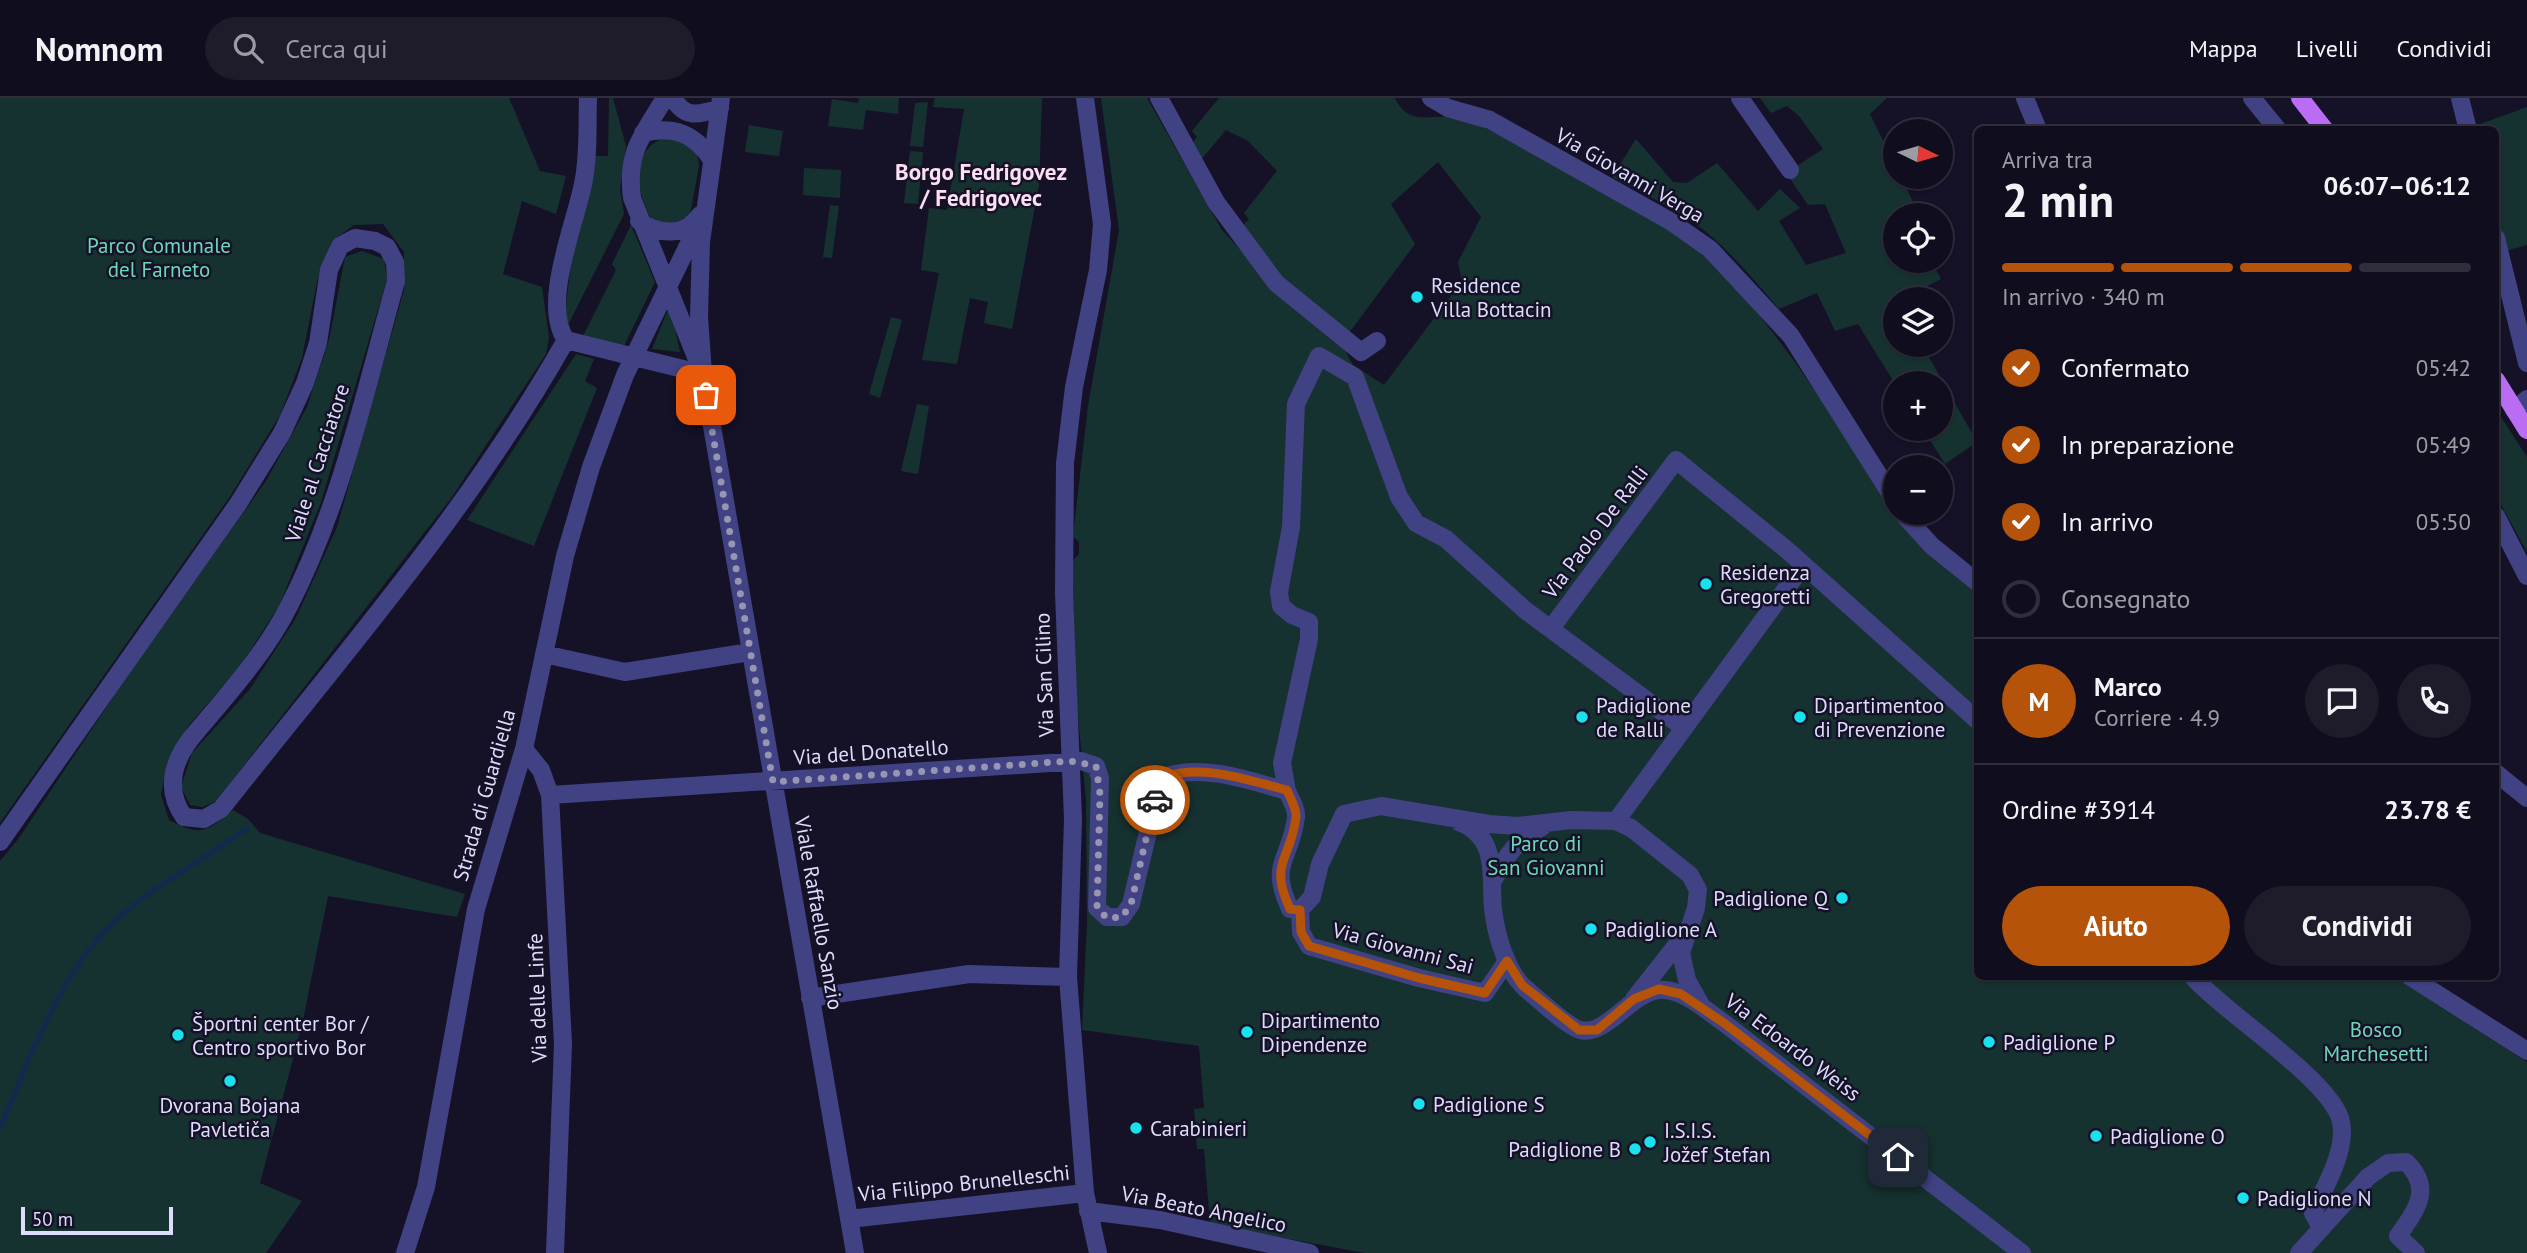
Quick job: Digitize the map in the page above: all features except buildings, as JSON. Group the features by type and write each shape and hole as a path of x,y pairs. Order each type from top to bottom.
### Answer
{"main road":[{"path":"2300,98 2322,126"},
{"path":"2499,383 2521,404 2527,430"}],"street":[{"path":"588,98 583,183 560,281 557,312 559,331 566,340 703,374"},
{"path":"665,98 633,148 628,172 639,221 668,284 703,374"},
{"path":"673,98 682,111 692,115 721,103"},
{"name":"Via San Cilino","path":"1084,98 1102,224 1098,270 1074,387 1065,463 1064,593 1073,819 1068,977 1086,1202 1098,1253"},
{"path":"1159,98 1216,202 1276,283 1361,352 1377,341"},
{"name":"Via Giovanni Verga","path":"1431,98 1448,108 1490,120 1670,221 1710,248 1791,336 1883,482"},
{"path":"1740,98 1790,170"},
{"path":"2025,98 2036,126"},
{"path":"2252,98 2275,126"},
{"path":"2460,98 2467,126"},
{"path":"703,374 698,279 704,209 721,103"},
{"path":"643,133 657,129 680,131 694,138 712,160"},
{"path":"639,221 652,230 685,229 704,209"},
{"name":"Strada di Guardiella","path":"405,1253 432,1161 476,909 524,749 565,555 591,467 633,357 692,241 704,209"},
{"name":"Viale al Cacciatore","path":"0,842 238,504 282,433 306,383 318,343 329,270 340,246 355,238 375,241 387,247 396,262 396,281 328,520 288,610 240,680 188,741 175,764 171,783 174,803 184,817 204,819 220,809 452,518 518,422 566,340"},
{"path":"2499,251 2527,363"},
{"name":"Via Paolo De Ralli","path":"1287,790 1282,763 1309,639 1309,622 1280,606 1279,592 1291,527 1296,404 1319,356 1355,377 1399,497 1416,523 1446,539 1525,610 1552,627 1685,728"},
{"name":"Viale Raffaello Sanzio","path":"703,374 855,1253"},
{"name":"Via Paolo De Ralli","path":"1552,627 1676,460 1787,550 1802,567 1974,718"},
{"path":"2499,522 2527,576"},
{"path":"1913,525 1932,546 1974,580"},
{"path":"1616,821 1802,567"},
{"path":"544,654 625,672 750,652"},
{"name":"Via delle Linfe","path":"524,749 541,770 550,795 563,1044 555,1253"},
{"path":"1070,761 1096,766 1100,778 1097,908 1107,918 1122,917 1131,904 1156,798 1167,776 1184,771 1200,771 1287,790"},
{"name":"Via del Donatello","path":"550,795 1070,761"},
{"path":"2499,775 2527,798"},
{"name":"Via Giovanni Sai","path":"1287,790 1296,815 1279,880 1290,909 1300,910"},
{"name":"Via Giovanni Sai","path":"1449,818 1381,806 1344,814 1320,864 1312,897 1300,910 1301,932 1309,946 1419,978 1485,993 1507,961"},
{"path":"1449,818 1465,824 1488,849 1494,880 1493,909 1507,961 1522,985 1579,1030 1597,1030 1634,999 1689,929"},
{"path":"1449,818 1518,826 1571,820 1616,821 1651,841 1690,875 1698,890 1681,953 1687,979 1702,1007"},
{"path":"1494,880 1508,850 1524,836 1548,824"},
{"path":"810,998 968,974 1068,977"},
{"path":"2196,980 2221,1006 2274,1047 2332,1100 2342,1123 2340,1150 2312,1213 2321,1228"},
{"path":"2415,980 2527,1051"},
{"path":"1634,999 1659,989 1681,994 1702,1007"},
{"name":"Via Edoardo Weiss","path":"1702,1007 2022,1253"},
{"path":"2299,1253 2368,1177 2388,1163 2406,1162 2420,1175 2422,1193 2398,1236 2416,1253"},
{"name":"Via Filippo Brunelleschi","path":"849,1219 1086,1202"},
{"name":"Via Beato Angelico","path":"1086,1202 1310,1253"}],"green space":[{"name":"Parco Comunale del Farneto","path":"0,98 509,98 540,171 566,176 556,214 522,201 503,274 542,287 549,337 546,354 452,497 216,801 203,807 190,805 181,787 192,753 250,689 296,618 337,527 404,290 404,252 383,224 354,225 332,241 317,282 302,358 280,415 231,495 0,823"},
{"path":"609,98 613,98 626,146 620,189 624,214 567,327 565,316 573,243 595,156 608,156"},
{"path":"859,98 899,98 898,114 866,110 863,130 828,126 832,99 858,103"},
{"path":"935,98 1042,98 1039,185 1012,329 984,323 988,302 970,298 957,364 922,360 939,273 921,270 929,208 947,210 964,109 933,107"},
{"name":"Parco di San Giovanni","path":"1101,98 1147,98 1222,230 1289,303 1340,341 1353,365 1384,385 1462,281 1458,262 1481,217 1438,162 1391,204 1415,244 1349,333 1279,279 1239,228 1249,220 1244,213 1277,171 1248,141 1226,130 1199,162 1190,146 1197,137 1192,131 1219,98 1395,98 1401,108 1415,116 1456,118 1497,134 1663,225 1706,256 1762,319 1787,352 1883,494 1883,525 1903,525 1919,544 1974,591 1974,980 2400,980 2527,1062 2527,1253 1364,1253 1210,1224 1204,1149 1197,1149 1194,1109 1204,1108 1199,1046 1082,1030 1087,923 1086,800 1076,696 1072,561 1079,554 1079,542 1073,536 1088,406 1119,230"},
{"path":"1760,98 1887,98 1870,114 1883,141 1883,189 1907,189 1914,203 1883,203 1883,273 1938,273 1941,279 1925,287 1883,287 1883,357 1929,357 1937,371 1887,371 1858,324 1835,331 1817,293 1779,309 1735,259 1705,231 1672,209 1612,177 1636,139 1673,182 1687,183 1717,163 1758,211 1780,189 1800,208 1779,221 1806,265 1846,253 1825,204 1808,205 1786,173 1823,149 1799,116 1787,106 1771,113"},
{"path":"928,102 923,147 910,146 915,103"},
{"path":"2527,107 2527,245 2505,251 2499,227 2499,126 2475,126"},
{"path":"749,125 783,131 779,156 745,152"},
{"path":"673,135 697,150 699,166 690,215 670,225 652,220 641,194 639,169 648,148 658,140"},
{"path":"910,151 923,152 918,204 904,203"},
{"path":"804,168 841,170 840,198 803,195"},
{"path":"830,205 839,206 832,258 823,257"},
{"path":"631,225 655,282 624,346 583,336 616,270 612,264"},
{"path":"362,251 384,259 387,279 321,502 279,606 240,666 189,725 167,763 161,795 169,820 189,829 203,830 233,810 248,819 260,833 465,894 457,917 328,896 302,1025 260,1183 302,1201 266,1253 0,1253 0,861 19,838 130,672 266,481 307,407 329,340 345,257"},
{"path":"670,305 680,352 652,349"},
{"path":"891,317 902,320 880,398 869,394"},
{"path":"576,354 594,359 585,381 597,388 534,546 467,520"},
{"path":"1953,400 1974,437 1974,444 1953,458 1953,455 1939,455 1931,441 1953,441"},
{"path":"917,404 929,406 918,474 901,471"},
{"path":"2499,414 2527,457 2527,552 2500,503"}],"waterway":[{"path":"0,1128 47,1020 76,968 93,944 144,897 247,828"}],"way so far":[{"path":"706,395 773,782 1070,761 1096,766 1100,778 1097,908 1107,918 1122,917 1131,904 1155,800"}],"place":[{"name":"Residence Villa Bottacin","path":"1417,297"},
{"name":"Residenza Gregoretti","path":"1706,584"},
{"name":"Padiglione de Ralli","path":"1582,717"},
{"name":"Dipartimentoo di Prevenzione","path":"1800,717"},
{"name":"Padiglione Q","path":"1842,898"},
{"name":"Padiglione A","path":"1591,929"},
{"name":"Dipartimento Dipendenze","path":"1247,1032"},
{"name":"Športni center Bor / Centro sportivo Bor","path":"178,1035"},
{"name":"Padiglione P","path":"1989,1042"},
{"name":"Dvorana Bojana Pavletiča","path":"230,1081"},
{"name":"Padiglione S","path":"1419,1104"},
{"name":"Carabinieri","path":"1136,1128"},
{"name":"Padiglione O","path":"2096,1136"},
{"name":"I.S.I.S. Jožef Stefan","path":"1650,1142"},
{"name":"Padiglione B","path":"1635,1149"},
{"name":"Padiglione N","path":"2243,1198"}],"district":[{"name":"Borgo Fedrigovez / Fedrigovec","path":"981,184"}],"route":[{"path":"1155,800 1167,776 1184,771 1200,771 1287,790 1296,815 1279,872 1280,889 1290,909 1300,910 1301,932 1309,946 1419,978 1485,993 1507,961 1522,985 1579,1030 1597,1030 1634,999 1659,989 1681,994 1724,1023 1898,1157"}],"park label":[{"name":"Bosco Marchesetti","path":"2376,1041"}]}
